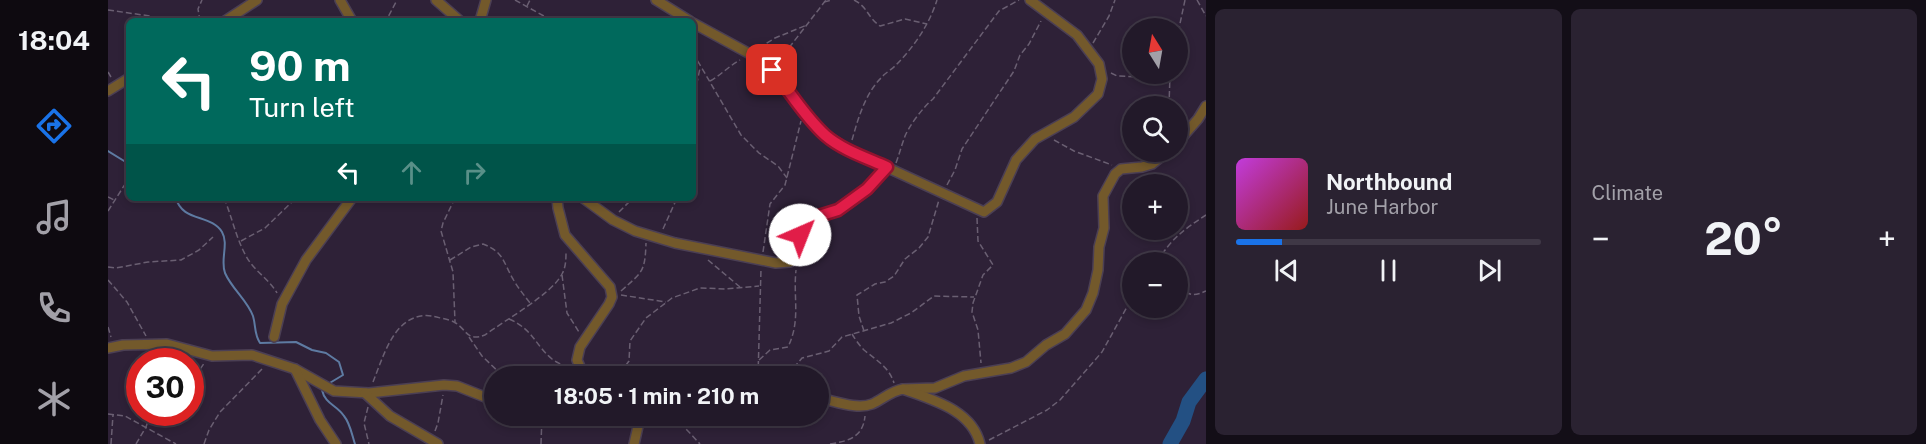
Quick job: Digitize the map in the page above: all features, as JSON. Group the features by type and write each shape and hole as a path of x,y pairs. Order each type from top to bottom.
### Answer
{"street":[{"path":"230,18 257,0"},
{"path":"340,0 350,18"},
{"path":"436,0 457,18"},
{"path":"481,18 486,0"},
{"path":"656,0 685,18"},
{"path":"696,25 750,54 772,70 802,111 827,136 849,150 984,212 997,202 1016,160 1035,139 1074,117 1098,94 1102,79 1099,64 1077,35 1030,0"},
{"path":"108,91 126,80"},
{"path":"1188,130 1206,106"},
{"path":"829,399 866,405 900,389 935,388 963,375 1011,368 1026,362 1046,345 1065,334 1086,310 1093,293 1104,228 1103,196 1115,174 1121,169 1154,162"},
{"path":"588,201 613,220 659,239 762,261 790,262 797,257 801,224 806,220 838,210 867,189 890,168"},
{"path":"274,337 282,304 306,260 350,201"},
{"path":"558,201 565,235 610,287 612,297 580,346 577,360 580,366"},
{"path":"111,347 167,344 212,356 252,355 295,369 334,391 368,394 444,385 457,386 484,397"},
{"path":"295,369 320,420 336,444"},
{"path":"900,389 966,417 977,432 980,444"},
{"path":"368,394 390,416 434,442"},
{"path":"634,444 638,426"}],"path":[{"path":"200,18 198,9 202,0"},
{"path":"388,18 397,0"},
{"path":"515,0 546,18"},
{"path":"526,7 530,0"},
{"path":"772,70 825,1 832,0"},
{"path":"854,0 866,8 870,19 880,26 905,19 928,25"},
{"path":"849,150 859,115 872,90 911,48 928,25 937,0"},
{"path":"890,168 902,150 903,140 924,106 933,99 999,11 1018,0"},
{"path":"1088,48 1099,36 1115,0"},
{"path":"1181,18 1185,0"},
{"path":"1197,0 1206,16"},
{"path":"108,10 156,18"},
{"path":"864,331 859,315 857,295 894,276 905,259 928,237 937,203 955,170 962,149 1014,71 1020,55 1041,22 1045,11"},
{"path":"709,81 775,38 807,26"},
{"path":"696,58 741,135 759,153 778,166 787,179"},
{"path":"1099,64 1117,76 1122,76"},
{"path":"696,87 700,67"},
{"path":"758,366 760,286 770,204 785,185 802,111"},
{"path":"1046,134 1060,145 1121,169"},
{"path":"108,211 126,182"},
{"path":"108,197 114,200"},
{"path":"225,201 245,255 254,270 273,286 282,304"},
{"path":"240,242 265,228 293,201"},
{"path":"454,201 441,231 453,272 455,322"},
{"path":"613,220 630,201"},
{"path":"659,239 676,201"},
{"path":"977,210 978,241 993,265 983,274 974,297 972,312 978,330 982,373"},
{"path":"1163,252 1168,243 1186,228 1206,216"},
{"path":"565,235 566,261 562,276 567,314 585,340"},
{"path":"646,235 645,265 642,272 618,294 667,302"},
{"path":"108,267 181,260 199,250 213,237"},
{"path":"449,260 483,244 491,247 502,255 513,279 530,304"},
{"path":"700,248 715,268 741,288"},
{"path":"758,360 770,350 788,347 791,340 798,313 795,294 797,257"},
{"path":"468,336 485,335 530,304 562,276"},
{"path":"108,280 127,302 150,345"},
{"path":"625,366 629,361 630,340 635,332 646,318 667,302 700,288 760,286"},
{"path":"1188,294 1206,291"},
{"path":"795,366 802,358 829,351 842,337 891,323 911,313 934,296 974,297"},
{"path":"369,444 364,423 368,394 390,340 408,319 422,315 455,322 493,366"},
{"path":"980,444 1047,410 1060,400 1102,352 1122,316"},
{"path":"508,319 521,324 550,358 566,366"},
{"path":"108,327 111,347"},
{"path":"852,334 863,349 877,358 886,368 900,389"},
{"path":"204,364 212,356"},
{"path":"204,444 220,412 271,360"},
{"path":"434,442 444,385"},
{"path":"830,444 854,437 864,428 866,405"},
{"path":"108,414 125,416 175,444"},
{"path":"111,444 113,415"},
{"path":"541,444 542,426"},
{"path":"683,426 700,444"},
{"path":"136,444 146,427"}],"waterway":[{"path":"108,151 126,162"},
{"path":"177,201 184,211 211,222 222,232 225,242 223,263 225,273 250,310 260,343 296,342 312,350 326,353 339,362 343,375 328,384"},
{"path":"1170,444 1183,421 1189,402 1206,379"},
{"path":"324,388 322,390 328,401 346,419 355,444"}],"route":[{"path":"772,70 802,111 827,136 849,150 887,167 867,189 838,210 806,220 801,224 800,235"}]}
